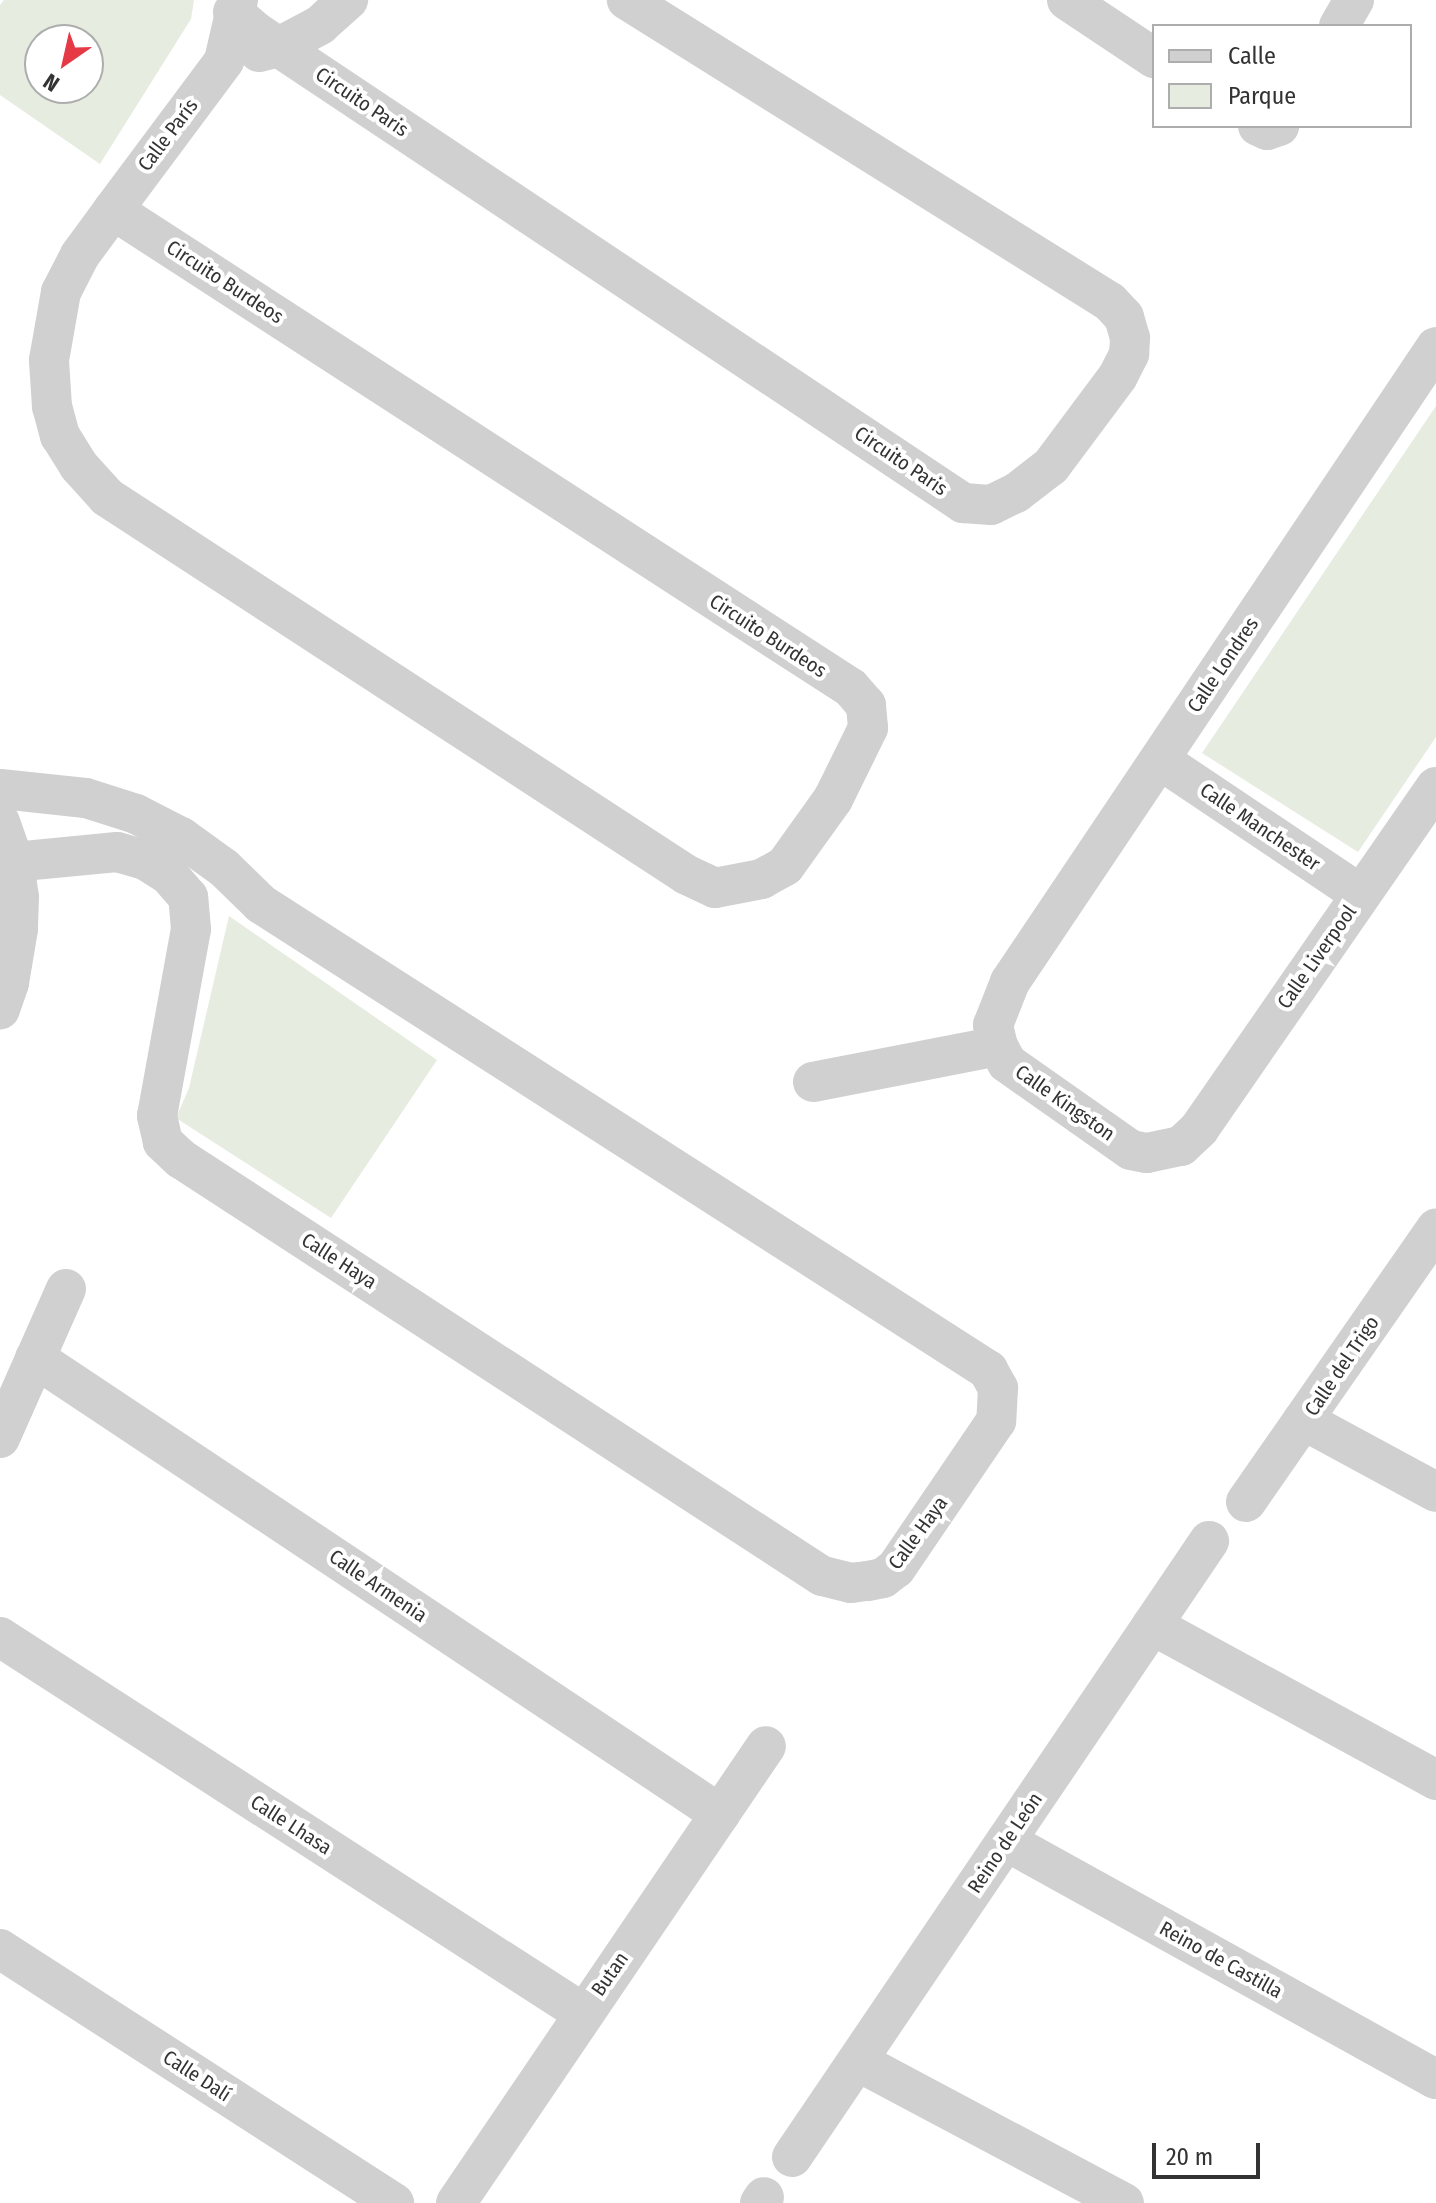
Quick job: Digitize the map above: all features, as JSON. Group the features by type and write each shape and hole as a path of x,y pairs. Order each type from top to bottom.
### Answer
{"street":[{"path":"224,61 279,47 320,25 348,0"},
{"name":"Circuito Paris","path":"235,6 279,47 963,503 991,505 1016,493 1051,466 1118,376 1129,354 1130,338 1124,317 1110,302 627,0"},
{"path":"1067,0 1152,57"},
{"path":"1340,24 1354,0"},
{"name":"Circuito Paris","path":"224,61 235,6"},
{"name":"Calle París","path":"113,210 224,61"},
{"name":"Circuito Burdeos","path":"113,210 851,688 866,705 868,728 833,799 785,866 762,879 715,888 687,875 107,497 79,466 60,436 52,407 49,360 61,292 80,255 113,210"},
{"name":"Calle Londres","path":"1010,982 1436,347"},
{"name":"Calle Manchester","path":"1160,760 1360,894"},
{"name":"Calle Liverpool","path":"1199,1129 1436,787"},
{"name":"Calle Haya","path":"0,789 86,798 136,814 181,837 224,868 261,904 988,1370 998,1388 996,1421 896,1568 883,1578 859,1582 822,1576 181,1159 163,1142 157,1116 191,929 188,897 169,875 145,860 117,852 14,862"},
{"path":"0,822 14,862 18,929 9,983 0,1009"},
{"name":"Calle Kingston","path":"1010,982 993,1025 998,1046 1007,1063 1131,1150 1147,1153 1181,1146 1199,1129"},
{"path":"813,1082 998,1046"},
{"name":"Calle del Trigo","path":"1436,1229 1303,1420 1436,1492"},
{"path":"0,1438 66,1289"},
{"name":"Calle Armenia","path":"35,1358 720,1814"},
{"path":"1246,1502 1303,1420"},
{"name":"Reino de León","path":"792,2157 1209,1541"},
{"path":"1152,1625 1436,1780"},
{"name":"Calle Lhasa","path":"0,1637 583,2013"},
{"name":"Butan","path":"456,2203 766,1746"},
{"name":"Reino de Castilla","path":"1006,1841 1436,2079"},
{"name":"Calle Dalí","path":"0,1949 394,2203"},
{"path":"859,2062 1124,2203"}],"green space":[{"path":"4,0 194,0 191,19 100,164 0,95 0,5"},
{"path":"1436,406 1436,737 1358,852 1202,753"},
{"path":"229,916 437,1060 331,1218 176,1118 189,1088"}]}
